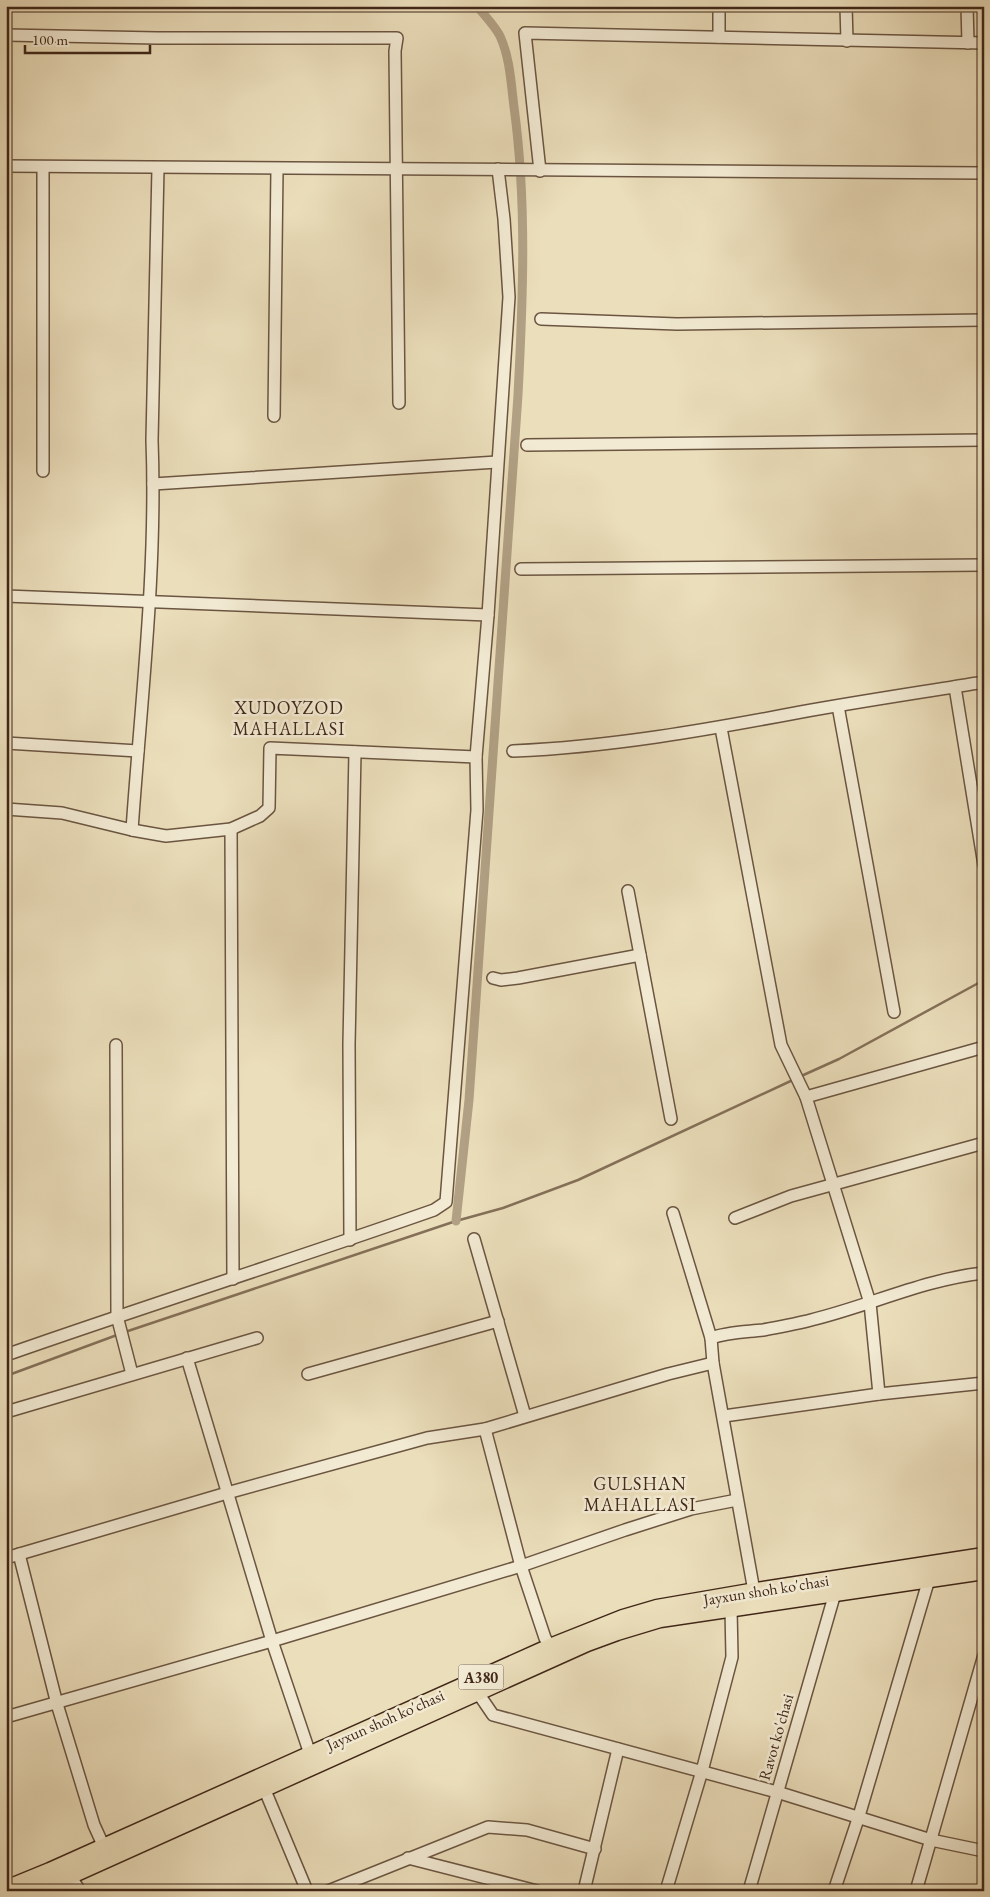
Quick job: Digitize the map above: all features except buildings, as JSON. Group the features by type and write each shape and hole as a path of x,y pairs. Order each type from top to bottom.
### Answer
{"highway":[{"name":"Jayxun shoh ko'chasi","path":"6,1888 104,1847 550,1646 616,1620 657,1608 754,1591 984,1556"},
{"name":"Jayxun shoh ko'chasi","path":"36,1891 544,1662 617,1632 660,1619 984,1571"}],"street":[{"path":"719,6 720,37"},
{"path":"846,6 847,41"},
{"path":"967,6 968,43"},
{"path":"540,171 525,33 984,43"},
{"path":"6,35 157,38 397,38 395,51 398,170 399,403"},
{"path":"6,166 984,173"},
{"path":"43,167 43,471"},
{"path":"132,830 149,601 153,484 152,440 158,168"},
{"path":"274,416 277,169"},
{"path":"6,1355 118,1320 350,1240 434,1210 446,1202 477,810 476,756 488,615 509,297 504,219 498,169"},
{"path":"542,319 677,324 984,320"},
{"path":"528,445 984,440"},
{"path":"153,484 497,462"},
{"path":"521,569 984,565"},
{"path":"6,596 488,615"},
{"path":"513,751 560,749 721,728 838,706 984,682"},
{"path":"955,687 984,865"},
{"path":"838,706 894,1012"},
{"path":"721,728 782,1045 806,1097 870,1303 879,1394"},
{"path":"6,743 138,751"},
{"path":"6,809 62,813 166,836 231,830 260,816 269,808 270,748 476,756"},
{"path":"350,1240 349,1044 354,752"},
{"path":"231,830 233,1279"},
{"path":"628,891 671,1119"},
{"path":"493,978 501,980 518,978 640,955"},
{"path":"116,1045 118,1320 132,1374"},
{"path":"806,1097 984,1047"},
{"path":"735,1218 790,1196 984,1142"},
{"path":"673,1213 711,1338 713,1363 754,1591"},
{"path":"474,1239 525,1416"},
{"path":"711,1338 722,1334 764,1329 811,1320 931,1284 966,1275 984,1273"},
{"path":"308,1374 498,1321"},
{"path":"6,1412 257,1338"},
{"path":"187,1358 272,1641 310,1754"},
{"path":"6,1558 227,1493 427,1438 484,1429 668,1374 713,1363"},
{"path":"724,1416 879,1394 984,1382"},
{"path":"484,1429 521,1566 545,1638 550,1646"},
{"path":"6,1718 521,1566 690,1510 737,1500"},
{"path":"19,1554 57,1704 94,1826 104,1847"},
{"path":"834,1891 859,1816 929,1579"},
{"name":"Ravot ko'chasi","path":"749,1891 835,1593"},
{"path":"666,1891 702,1771 732,1657 730,1609"},
{"path":"916,1891 984,1655"},
{"path":"478,1693 493,1715 777,1792 931,1840 984,1852"},
{"path":"584,1891 618,1749"},
{"path":"264,1788 307,1891"},
{"path":"328,1891 488,1827 527,1830 595,1849"},
{"path":"408,1858 537,1891"},
{"path":"70,1876 80,1891"}],"waterway":[{"path":"456,1221 469,1100 518,395 523,251 521,179 510,71 500,36 477,6"},
{"path":"799,1077 839,1059 984,980"},
{"path":"125,1332 456,1221 503,1208 578,1180 795,1079"},
{"path":"6,1376 117,1335"}],"district":[{"name":"XUDOYZOD MAHALLASI","path":"289,718"},
{"name":"GULSHAN MAHALLASI","path":"640,1494"}]}
